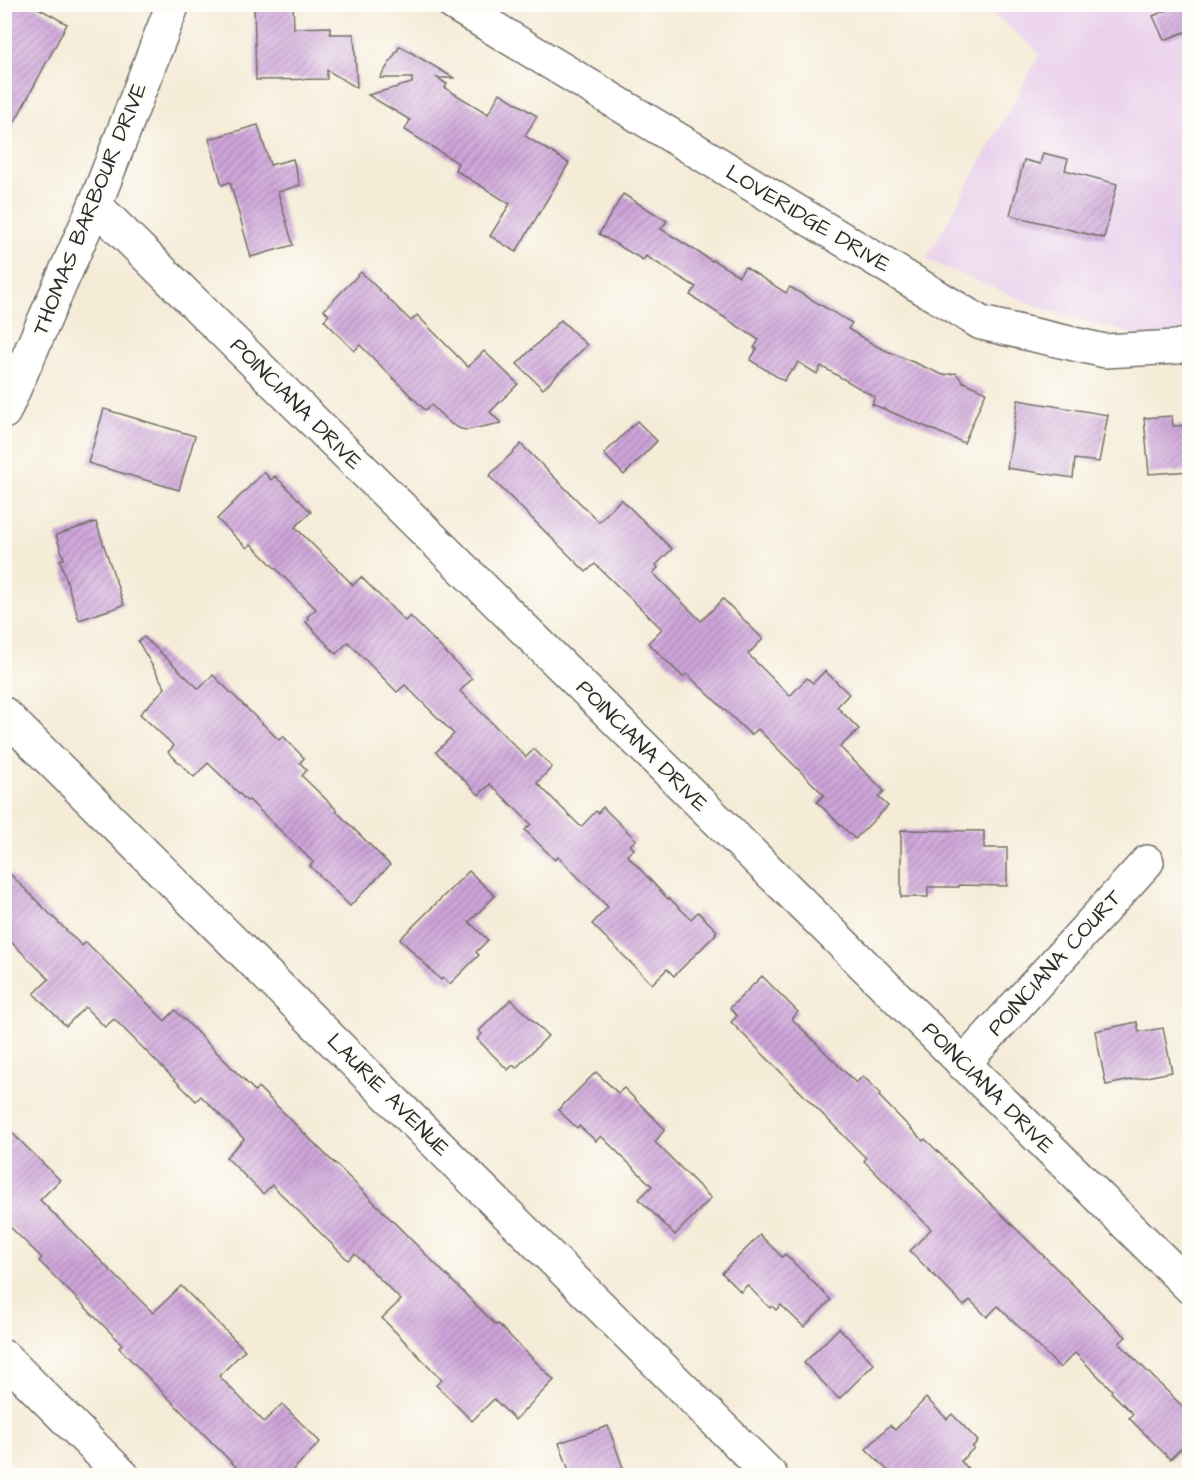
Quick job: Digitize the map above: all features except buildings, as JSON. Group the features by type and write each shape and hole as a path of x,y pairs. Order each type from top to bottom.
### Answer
{"street":[{"name":"THOMAS BARBOUR DRIVE","path":"4,412 94,205 173,4"},
{"name":"LOVERIDGE DRIVE","path":"454,4 981,323 1105,351 1176,347 1190,344"},
{"name":"POINCIANA DRIVE","path":"94,205 1190,1287"},
{"name":"LAURIE AVENUE","path":"4,714 771,1476"},
{"name":"POINCIANA COURT","path":"963,1064 1147,862"},
{"path":"4,1357 123,1476"}],"shaded area":[{"path":"988,5 1189,5 1189,344 1176,347 1050,311 926,260 1040,53 988,9"}]}
